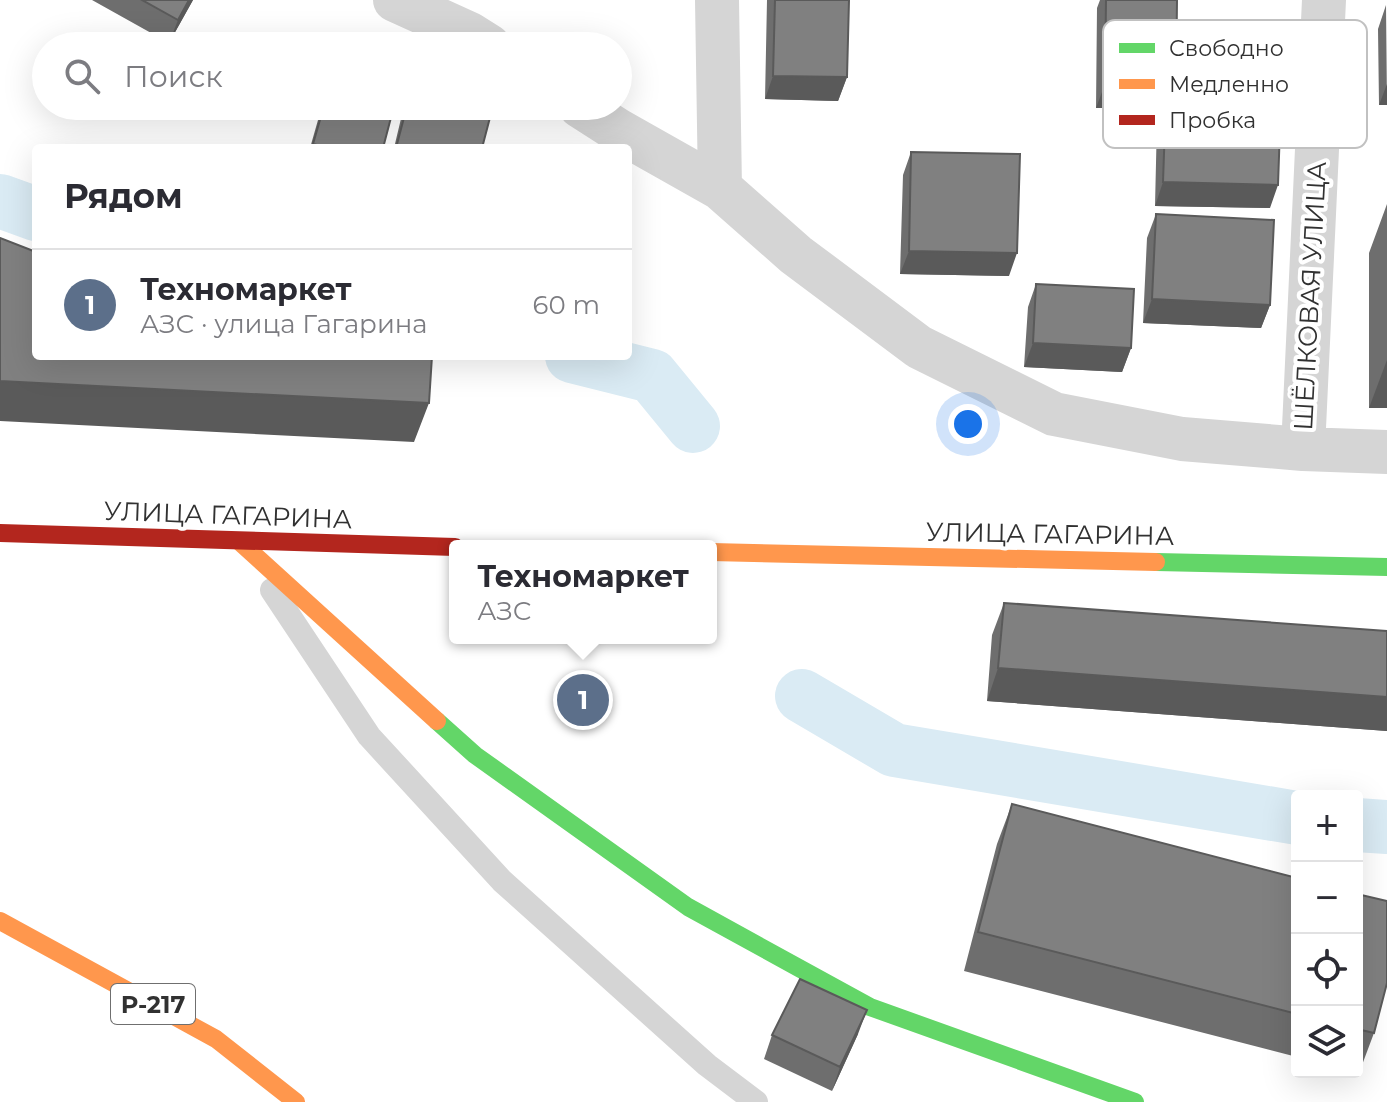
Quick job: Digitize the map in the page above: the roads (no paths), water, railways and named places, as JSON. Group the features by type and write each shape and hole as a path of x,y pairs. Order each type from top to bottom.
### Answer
{"main road":[{"name":"УЛИЦА ГАГАРИНА","path":"0,533 449,547"},
{"path":"240,542 475,755 688,907 870,1007 1135,1102"},
{"name":"УЛИЦА ГАГАРИНА","path":"717,552 1387,567"},
{"name":"Р-217","path":"0,921 216,1039 296,1102"}],"street":[{"path":"395,0 466,32"},
{"path":"717,0 720,188"},
{"name":"ШЁЛКОВАЯ УЛИЦА","path":"1323,20 1324,0"},
{"path":"602,120 720,188 796,255 919,347 1054,414 1182,439 1387,452"},
{"name":"ШЁЛКОВАЯ УЛИЦА","path":"1303,449 1317,148"}],"lane":[{"path":"240,542 369,736 502,881 707,1065 756,1102"}],"waterway":[{"path":"0,201 32,213"},
{"path":"588,360 652,376 693,426"},
{"path":"802,696 894,750 1291,817"},
{"path":"1363,825 1387,827"}],"place":[{"name":"Техномаркет","path":"583,700"}]}
